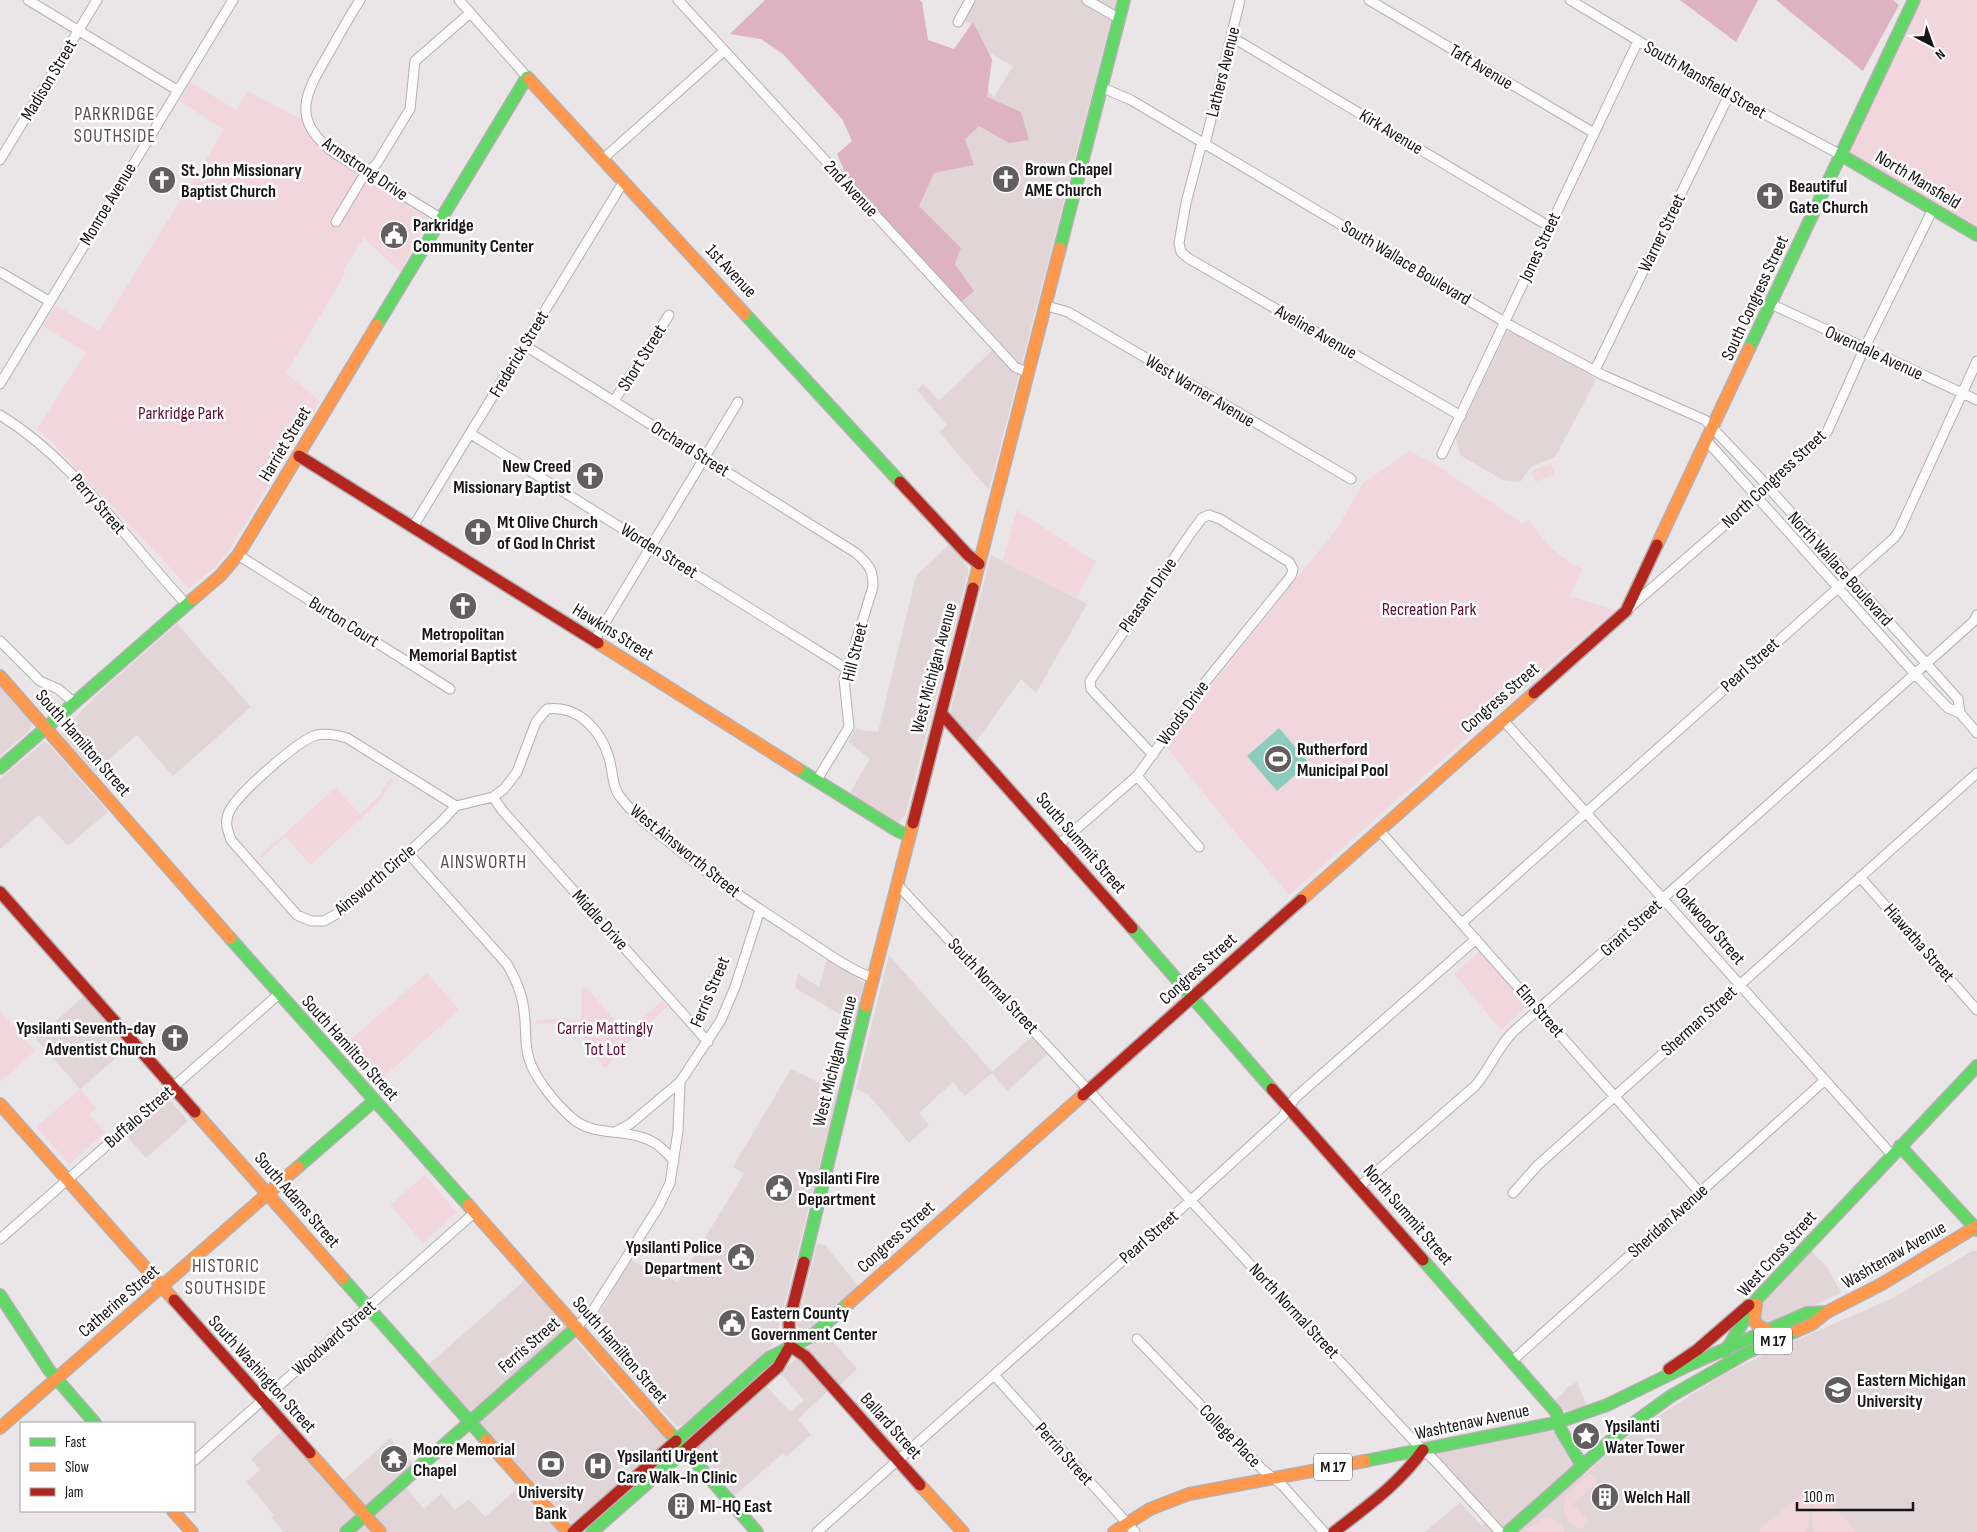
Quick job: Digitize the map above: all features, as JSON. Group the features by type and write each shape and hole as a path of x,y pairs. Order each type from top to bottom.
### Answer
{"street":[{"path":"28,0 177,90"},
{"name":"Madison Street","path":"0,160 97,0"},
{"name":"Monroe Avenue","path":"0,384 233,0"},
{"name":"Armstrong Drive","path":"360,0 308,88 305,110 311,128 321,143 366,174 442,218"},
{"name":"1st Avenue","path":"459,0 968,555 979,564"},
{"name":"2nd Avenue","path":"678,0 1015,367 1029,373"},
{"path":"958,22 970,0"},
{"path":"1087,0 1120,18"},
{"name":"West Michigan Avenue","path":"790,1346 789,1322 873,978 1103,88 1124,0"},
{"name":"Lathers Avenue","path":"1179,243 1186,203 1232,38 1240,0"},
{"name":"Taft Avenue","path":"1369,0 1594,133"},
{"name":"South Mansfield Street","path":"1570,0 1730,95 1841,155"},
{"name":"South Congress Street","path":"1626,611 1914,0"},
{"path":"336,222 366,174 377,163 410,109 415,61 470,13"},
{"name":"Kirk Avenue","path":"1232,38 1550,227"},
{"name":"Jones Street","path":"1442,454 1638,40"},
{"path":"604,158 724,51"},
{"name":"Harriet Street","path":"0,768 220,576 238,555 528,77"},
{"name":"South Wallace Boulevard","path":"1103,88 1131,100 1505,322 1595,370 1705,420 1713,428"},
{"name":"Warner Street","path":"1595,370 1730,95"},
{"name":"North Mansfield","path":"1841,155 1977,235"},
{"name":"Frederick Street","path":"413,527 624,181"},
{"name":"North Congress Street","path":"1626,611 1758,496 1827,432 1864,349 1933,209"},
{"name":"Aveline Avenue","path":"1179,243 1182,252 1188,258 1461,416"},
{"path":"0,272 49,302"},
{"name":"Owendale Avenue","path":"1771,304 1864,349 1977,400"},
{"name":"West Warner Avenue","path":"1047,306 1068,312 1351,479"},
{"name":"Short Street","path":"614,401 669,315"},
{"name":"Orchard Street","path":"524,345 856,553"},
{"name":"Pearl Street","path":"1462,923 1894,538 1899,531 1977,362"},
{"path":"594,641 738,402"},
{"name":"Perry Street","path":"0,414 22,428 64,465 187,605"},
{"name":"North Wallace Boulevard","path":"1713,428 1958,699 1960,713"},
{"name":"Worden Street","path":"471,434 847,669"},
{"name":"North Wallace Boulevard","path":"1707,441 1915,674 1948,708 1960,713 1977,733"},
{"name":"Hawkins Street","path":"299,456 898,831 909,836"},
{"name":"Pleasant Drive","path":"1153,756 1091,689 1090,681 1202,518 1210,514 1220,518 1289,562 1293,569"},
{"name":"Hill Street","path":"817,780 849,727 844,679 873,587 873,574 868,564 856,553"},
{"name":"Burton Court","path":"238,555 450,689"},
{"name":"Woods Drive","path":"1059,844 1137,776 1203,685 1291,576 1293,569"},
{"name":"Congress Street","path":"790,1346 812,1336 1626,611"},
{"name":"Grant Street","path":"1360,1187 1475,1086 1486,1073 1504,1041 1974,621 1977,615"},
{"path":"0,641 40,681 58,689 75,703"},
{"name":"South Hamilton Street","path":"0,676 279,994 577,1327 757,1532"},
{"name":"West Ainsworth Street","path":"493,797 511,781 517,772 536,722 547,709 566,709 579,714 604,744 619,796 637,817 690,859 760,910 848,965 873,978"},
{"name":"South Summit Street","path":"941,713 1193,997"},
{"name":"Oakwood Street","path":"1503,720 1892,1156"},
{"name":"Ainsworth Circle","path":"333,734 347,738 456,806 408,853 340,912 324,921 311,921 297,915 231,840 226,825 229,811 238,799 292,750 305,740 317,735 333,734"},
{"name":"Sherman Street","path":"1513,1193 1538,1165 1977,773"},
{"path":"1137,776 1199,846"},
{"path":"456,806 493,797"},
{"name":"Middle Drive","path":"493,797 502,810 708,1042"},
{"name":"Elm Street","path":"1379,830 1700,1193"},
{"path":"408,853 507,964 516,979 522,996 526,1023 525,1043 534,1073 570,1117 579,1124 597,1131 615,1132 644,1138 661,1148 674,1161"},
{"name":"Hiawatha Street","path":"1860,877 1977,1010"},
{"name":"South Normal Street","path":"897,884 1088,1089"},
{"name":"South Adams Street","path":"0,892 568,1532"},
{"name":"Ferris Street","path":"615,1132 630,1124 680,1082 708,1042 721,1020 735,987 760,910"},
{"name":"Pearl Street","path":"817,1532 1283,1116 1295,1098 1476,939"},
{"name":"Buffalo Street","path":"0,1239 279,994"},
{"name":"North Summit Street","path":"1193,997 1556,1412 1559,1422 1582,1466"},
{"name":"West Cross Street","path":"1718,1368 1727,1348 1757,1299 1977,1066"},
{"name":"Sheridan Avenue","path":"1512,1361 1824,1081"},
{"name":"Ferris Street","path":"346,1532 468,1421 577,1327 594,1309 659,1206 670,1183 674,1161 680,1082"},
{"name":"North Normal Street","path":"1088,1089 1500,1532"},
{"name":"Catherine Street","path":"0,1428 374,1101"},
{"name":"South Washington Street","path":"0,1104 380,1532"},
{"path":"1900,1146 1976,1228"},
{"name":"Woodward Street","path":"195,1460 474,1214"},
{"name":"Washtenaw Avenue","path":"1718,1368 1748,1352 1812,1324 1827,1312 1882,1284 1976,1228"},
{"path":"0,1295 56,1379 94,1422"},
{"path":"1757,1299 1753,1315 1754,1322 1759,1327 1767,1330"},
{"path":"1629,1394 1697,1350 1731,1319 1757,1299"},
{"name":"Washtenaw Avenue","path":"1114,1532 1126,1522 1175,1498 1559,1422 1607,1405 1727,1348 1807,1313 1827,1312"},
{"name":"College Place","path":"1137,1339 1262,1469 1283,1486 1324,1532"},
{"path":"572,1532 769,1358 790,1346"},
{"path":"592,1532 778,1367 790,1346"},
{"name":"Ballard Street","path":"790,1346 805,1356 963,1532"},
{"name":"M 17","path":"1508,1532 1582,1466 1647,1412 1718,1368"},
{"name":"Perrin Street","path":"994,1375 1135,1532"},
{"path":"1334,1532 1397,1482 1414,1464 1423,1450"},
{"path":"174,1512 192,1532"}],"shaded area":[{"path":"765,0 919,0 922,2 928,40 954,49 973,22 992,59 987,97 1021,112 1029,140 1009,143 979,126 965,139 974,165 934,173 919,206 961,248 955,264 974,291 961,302 848,179 837,154 852,141 842,119 783,54 761,39 730,34"},
{"path":"975,0 1116,0 989,490 939,432 947,425 917,390 923,384 939,401 1000,343 848,179 970,72 994,97 1013,66 963,38 971,24 963,20"},
{"path":"1680,0 1758,0 1736,42"},
{"path":"1776,0 1893,0 1899,5 1863,71"},
{"path":"1510,331 1590,374 1596,380 1555,457 1531,467 1520,482 1503,480 1460,455 1456,438 1506,333"},
{"path":"950,544 968,568 968,573 905,816 899,822 893,821 849,794 870,759 848,742 855,729 878,732 916,576"},
{"path":"991,555 1087,604 1036,693 1021,679 976,742 950,713"},
{"path":"177,624 251,707 173,776 137,735 95,772 62,734 62,731 101,691"},
{"path":"0,684 32,723 29,731 0,756"},
{"name":"Rutherford Municipal Pool","path":"1279,728 1309,763 1277,791 1247,756"},
{"path":"44,742 50,745 108,812 68,846 39,815 0,849 0,779"},
{"path":"889,955 992,1072 1033,1035 1049,1053 1007,1091 992,1073 965,1096 953,1082 919,1113 929,1125 909,1143 868,1094 856,1089"},
{"path":"827,959 864,983 855,1023 795,988 798,974 819,987"},
{"path":"84,996 130,1046 80,1089 36,1039"},
{"path":"791,1069 838,1092 775,1341 767,1351 684,1424 677,1427 596,1337 593,1329 594,1323 630,1260 678,1282 744,1174 733,1167"},
{"path":"169,1099 188,1121 146,1158 127,1136"},
{"path":"817,1244 825,1245 859,1287 810,1331 803,1332 797,1325"},
{"path":"1811,1251 1827,1267 1841,1293 1778,1321 1763,1324 1757,1313 1760,1306"},
{"name":"Eastern Michigan University","path":"1972,1251 1977,1251 1977,1532 1504,1532 1430,1451 1554,1431 1571,1463 1584,1475 1619,1444 1653,1419 1726,1373 1778,1348 1893,1298"},
{"path":"526,1279 633,1407 668,1439 572,1523 566,1520 428,1365"},
{"path":"825,1333 857,1369 840,1385 837,1382 798,1419 811,1435 786,1457 783,1453 735,1495 700,1454 698,1447 766,1386 790,1412 804,1400 780,1373"},
{"path":"1577,1382 1587,1406 1565,1411 1555,1400 1567,1387"},
{"path":"282,1431 334,1489 390,1438 413,1464 337,1532 284,1532 271,1518 274,1515 246,1482 260,1470 251,1459"},
{"path":"405,1486 424,1509 441,1494 455,1510 469,1499 485,1517 519,1487 559,1532 355,1532"},
{"path":"1460,1502 1482,1526 1487,1522 1495,1532 1425,1532"}],"green space":[{"path":"1920,0 1977,0 1977,228 1851,154 1854,138"},
{"name":"Parkridge Park","path":"190,82 236,110 248,91 292,115 303,118 307,131 320,149 429,219 400,272 364,238 343,271 345,274 286,373 320,401 229,550 216,566 189,588 49,439 37,429 86,352 43,326 56,305 99,331 224,130 180,101"},
{"name":"Recreation Park","path":"1410,451 1433,463 1522,523 1530,520 1540,536 1552,549 1582,569 1570,596 1615,610 1289,895 1167,748 1205,693 1338,527 1363,483"},
{"path":"1551,463 1555,474 1535,482 1531,471"},
{"path":"1017,510 1096,562 1076,598 1002,562"},
{"path":"391,778 393,779 381,799 311,865 285,837 261,858 260,856 335,788 360,814 379,796"},
{"path":"1480,951 1528,1005 1501,1030 1454,974"},
{"path":"427,973 459,1010 374,1085 341,1048"},
{"name":"Carrie Mattingly Tot Lot","path":"586,987 625,1032 662,1001 667,1007 630,1041 605,1068 585,1043 581,1027 559,1024 536,1024 537,1020 581,1021 582,991"},
{"path":"0,1011 35,1051 0,1082"},
{"path":"80,1089 96,1108 89,1115 105,1132 69,1164 36,1127"},
{"path":"425,1175 457,1212 423,1243 390,1205"},
{"path":"1590,1474 1597,1482 1573,1504 1589,1522 1580,1529 1571,1523 1566,1516 1564,1508 1565,1497"},
{"path":"1804,1492 1809,1492 1811,1495 1808,1526 1805,1532 1760,1532 1761,1528"},
{"path":"1821,1494 1826,1497 1856,1532 1814,1532 1812,1519 1814,1504 1816,1496"},
{"path":"1544,1517 1550,1517 1562,1524 1564,1532 1525,1532"}],"traffic: fast":[{"path":"1060,248 1124,0"},
{"path":"1749,349 1914,0"},
{"path":"377,325 527,77 529,79"},
{"path":"1841,155 1977,235"},
{"path":"745,314 900,482"},
{"path":"0,768 193,599"},
{"path":"798,769 909,836"},
{"path":"1132,928 1272,1089"},
{"path":"230,938 468,1205"},
{"path":"804,1262 866,1006"},
{"path":"1725,1352 1757,1299 1977,1066"},
{"path":"298,1167 374,1101"},
{"path":"1900,1146 1977,1230"},
{"path":"1423,1260 1556,1412 1561,1430 1582,1466"},
{"path":"343,1279 486,1440"},
{"path":"0,1295 49,1370 94,1422"},
{"path":"676,1441 769,1358 812,1336 848,1304"},
{"path":"1365,1461 1559,1422 1607,1405 1689,1365 1807,1313 1827,1312"},
{"path":"346,1532 577,1327"},
{"path":"1508,1532 1617,1435 1671,1396 1748,1352 1796,1331"},
{"path":"669,1432 757,1532"},
{"path":"592,1532 684,1451"}],"traffic: slow":[{"path":"529,79 745,314"},
{"path":"973,588 1060,248"},
{"path":"193,599 220,576 238,555 377,325"},
{"path":"1657,545 1749,349"},
{"path":"598,643 798,769"},
{"path":"0,676 230,938"},
{"path":"1301,900 1534,693"},
{"path":"866,1006 913,823"},
{"path":"848,1304 1083,1095"},
{"path":"0,1104 174,1300"},
{"path":"195,1112 343,1279"},
{"path":"0,1428 298,1167"},
{"path":"468,1205 669,1432"},
{"path":"1796,1331 1812,1324 1827,1312 1882,1284 1977,1226"},
{"path":"1756,1304 1754,1320 1758,1326 1767,1330"},
{"path":"486,1440 568,1532"},
{"path":"310,1453 380,1532"},
{"path":"1114,1532 1150,1509 1189,1494 1365,1461"},
{"path":"920,1485 963,1532"},
{"path":"174,1512 192,1532"}],"traffic: jam":[{"path":"299,456 598,643"},
{"path":"900,482 968,555 979,564"},
{"path":"1534,693 1626,611 1657,545"},
{"path":"913,823 973,588"},
{"path":"941,713 1132,928"},
{"path":"0,892 195,1112"},
{"path":"1083,1095 1301,900"},
{"path":"1272,1089 1423,1260"},
{"path":"684,1451 778,1367 790,1346 789,1322 804,1262"},
{"path":"174,1300 310,1453"},
{"path":"1669,1369 1697,1350 1749,1305"},
{"path":"790,1346 805,1356 920,1485"},
{"path":"573,1532 676,1441"},
{"path":"1334,1532 1393,1484 1423,1450"}],"place":[{"name":"Brown Chapel AME Church","path":"1006,179"},
{"name":"St. John Missionary Baptist Church","path":"162,180"},
{"name":"Beautiful Gate Church","path":"1770,196"},
{"name":"Parkridge Community Center","path":"394,235"},
{"name":"New Creed Missionary Baptist","path":"590,476"},
{"name":"Mt Olive Church of God In Christ","path":"478,532"},
{"name":"Metropolitan Memorial Baptist","path":"463,606"},
{"name":"Rutherford Municipal Pool","path":"1278,759"},
{"name":"Ypsilanti Seventh-day Adventist Church","path":"175,1038"},
{"name":"Ypsilanti Fire Department","path":"779,1188"},
{"name":"Ypsilanti Police Department","path":"741,1257"},
{"name":"Eastern County Government Center","path":"732,1323"},
{"name":"Eastern Michigan University","path":"1838,1390"},
{"name":"Ypsilanti Water Tower","path":"1586,1436"},
{"name":"Moore Memorial Chapel","path":"394,1459"},
{"name":"University Bank","path":"551,1464"},
{"name":"Ypsilanti Urgent Care Walk-In Clinic","path":"598,1466"},
{"name":"Welch Hall","path":"1605,1497"},
{"name":"MI-HQ East","path":"681,1506"}],"district":[{"name":"PARKRIDGE SOUTHSIDE","path":"115,125"},
{"name":"AINSWORTH","path":"484,862"},
{"name":"HISTORIC SOUTHSIDE","path":"226,1277"}]}
